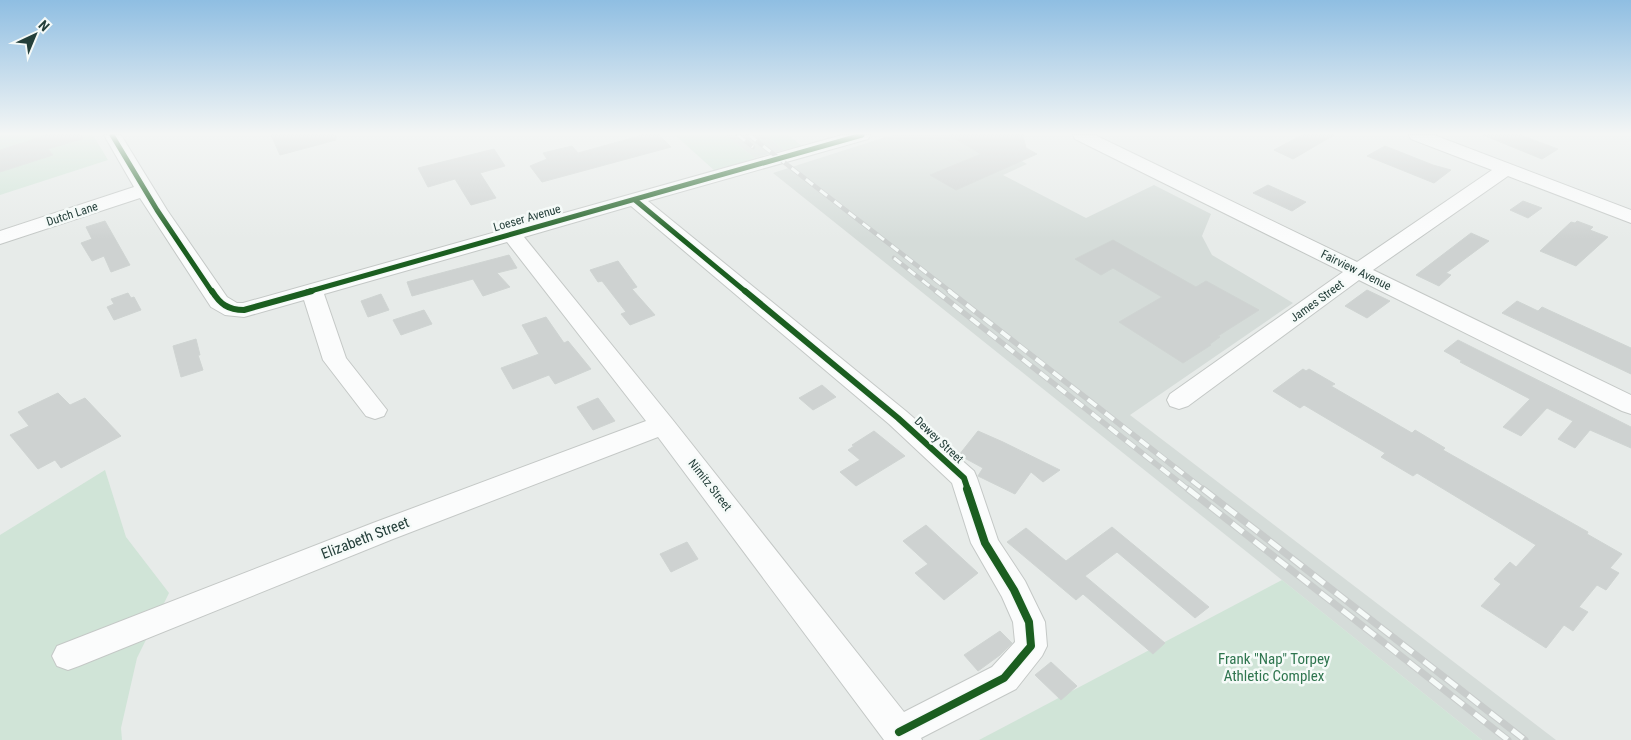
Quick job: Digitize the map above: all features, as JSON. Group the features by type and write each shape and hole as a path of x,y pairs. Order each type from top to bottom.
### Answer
{"street":[{"name":"Loeser Avenue","path":"133,170 219,302 233,310 254,308 741,170"},
{"name":"Fairview Avenue","path":"1151,170 1631,405"},
{"name":"James Street","path":"1179,400 1358,271 1505,170"},
{"path":"1507,170 1631,217"},
{"name":"Dutch Lane","path":"0,238 145,190"},
{"name":"Dewey Street","path":"635,200 891,412 964,478 985,542 1014,590 1029,622 1031,646 1004,678 902,736"},
{"name":"Nimitz Street","path":"510,234 663,425 902,736"},
{"path":"312,291 335,360 375,410"},
{"name":"Elizabeth Street","path":"68,656 383,531 663,425"}],"shaded area":[{"path":"784,170 1015,170 1003,175 1086,218 1154,185 1211,214 1202,236 1212,255 1293,303 1130,415 1556,740 1482,740 773,173"}],"green space":[{"path":"0,170 79,170 0,195"},
{"path":"105,470 126,537 169,593 137,658 121,728 122,740 0,740 0,535"},
{"name":"Frank \"Nap\" Torpey Athletic Complex","path":"1282,580 1482,740 979,740"}],"building":[{"path":"419,170 492,170 480,173 496,198 471,205 455,179 428,187"},
{"path":"533,170 588,170 542,182"},
{"path":"943,170 1002,170 956,190 930,175"},
{"path":"1401,170 1451,170 1434,183"},
{"path":"1268,185 1306,202 1292,211 1253,193"},
{"path":"1523,201 1542,208 1528,218 1510,210"},
{"path":"105,221 130,265 111,272 104,256 92,261 81,243 92,239 86,227"},
{"path":"1577,221 1593,227 1590,230 1608,237 1576,266 1540,251 1571,222 1575,223"},
{"path":"1471,233 1489,241 1446,273 1451,275 1439,286 1416,275"},
{"path":"1113,240 1196,287 1206,281 1259,310 1218,336 1220,337 1211,345 1183,363 1119,322 1162,297 1113,268 1101,275 1075,259"},
{"path":"509,255 517,268 497,273 510,287 483,296 473,279 412,296 407,282"},
{"path":"618,261 637,287 632,289 655,315 630,325 621,314 626,312 602,281 598,282 590,270"},
{"path":"1367,290 1390,301 1367,318 1345,306"},
{"path":"128,293 131,298 134,297 141,310 114,320 107,307 114,304 111,299"},
{"path":"381,294 389,310 368,317 361,301"},
{"path":"1517,301 1538,311 1542,307 1631,348 1631,374 1502,313"},
{"path":"424,310 432,324 401,335 393,320"},
{"path":"546,317 564,343 568,341 591,369 555,384 549,375 513,389 501,368 539,354 522,325"},
{"path":"196,339 200,355 198,355 203,370 181,377 173,346"},
{"path":"1458,340 1631,427 1631,448 1590,430 1575,448 1558,439 1573,421 1547,408 1521,436 1503,427 1530,399 1460,362 1462,361 1444,351"},
{"path":"1303,369 1306,371 1309,369 1335,384 1331,386 1412,433 1415,430 1445,448 1443,450 1588,532 1587,534 1622,554 1610,568 1619,573 1606,590 1597,585 1579,607 1588,612 1573,631 1564,625 1546,648 1481,606 1501,584 1494,579 1510,562 1516,567 1536,545 1417,473 1413,476 1381,457 1385,453 1304,405 1300,408 1273,391"},
{"path":"822,385 836,397 813,410 799,398"},
{"path":"58,393 70,405 85,398 121,436 61,468 55,460 38,469 10,435 29,426 18,412"},
{"path":"598,398 615,421 593,430 577,407"},
{"path":"874,431 905,456 856,486 840,472 860,460 848,450 854,446 852,445"},
{"path":"978,431 1060,470 1043,482 1031,472 1015,494 978,476 983,468 959,455"},
{"path":"926,525 978,573 944,600 915,573 928,564 903,541"},
{"path":"1112,527 1209,607 1195,618 1117,552 1085,576 1165,643 1153,654 1083,594 1076,600 1007,542 1026,528 1066,561"},
{"path":"687,542 698,559 671,572 660,554"},
{"path":"1000,631 1012,643 1000,655 978,671 964,655"},
{"path":"1051,662 1077,686 1061,700 1035,675"}],"railway":[{"path":"793,170 951,292"},
{"path":"894,258 937,292"},
{"path":"936,291 1189,490"},
{"path":"949,291 1204,490"},
{"path":"1188,489 1508,740"},
{"path":"1203,489 1525,740"}],"cycle path":[{"path":"133,170 157,210 219,302 233,310 244,310 740,170"},
{"path":"635,200 898,418 964,478 985,543 1014,590 1029,622 1031,646 1004,678 899,732"}]}
